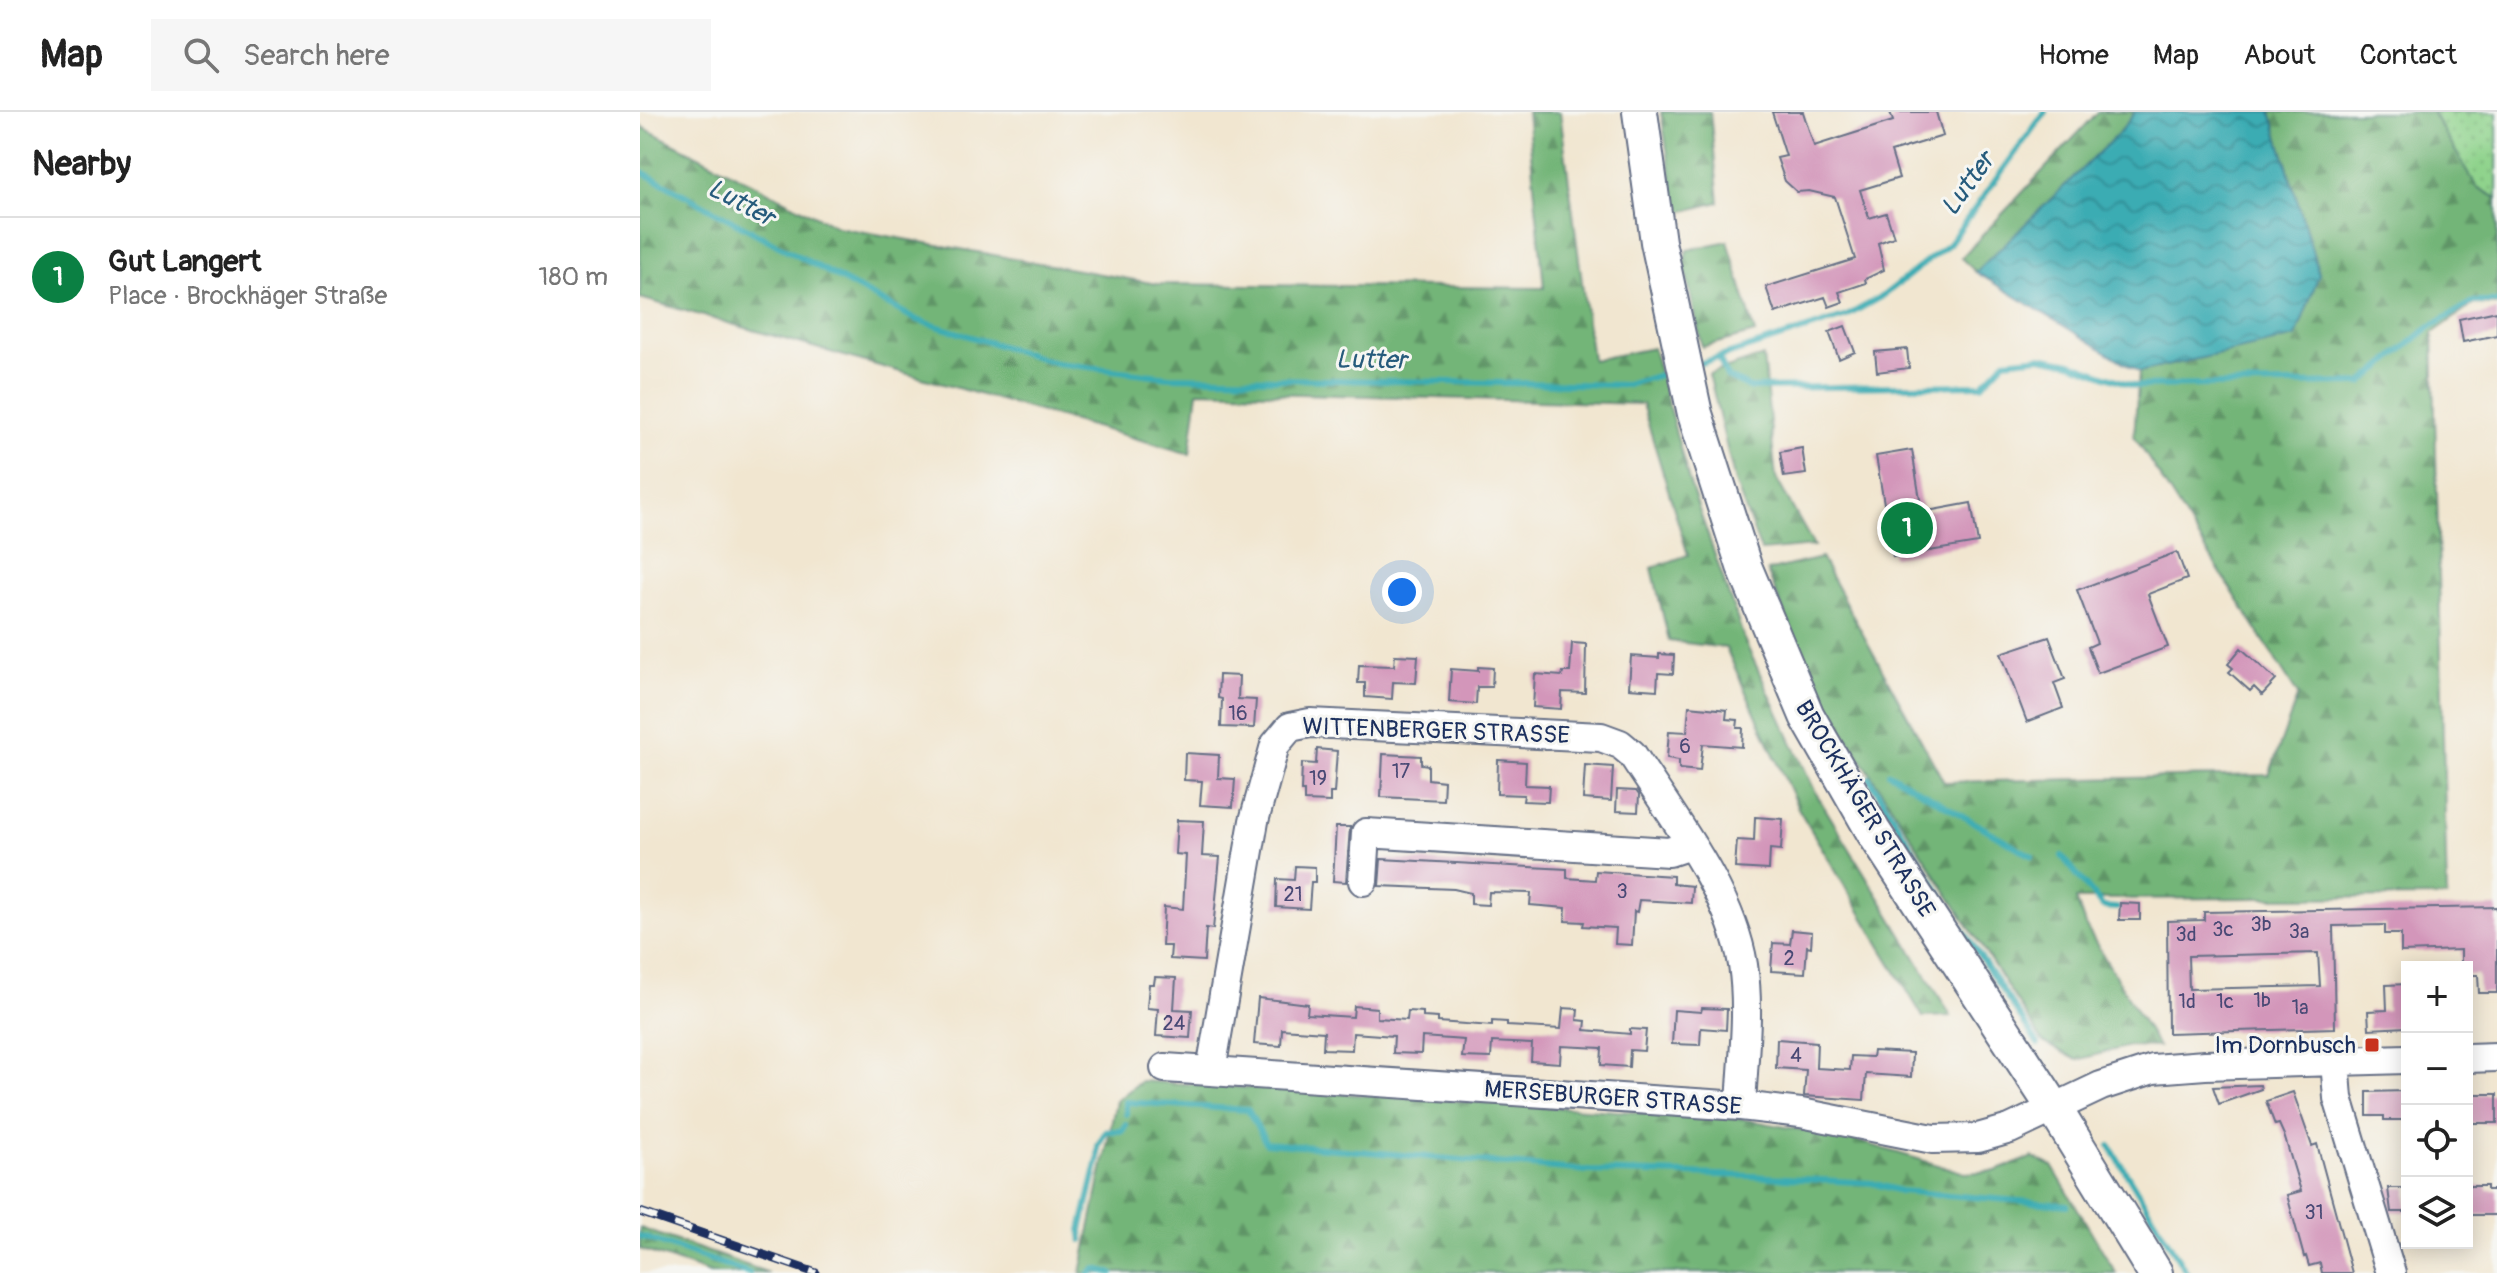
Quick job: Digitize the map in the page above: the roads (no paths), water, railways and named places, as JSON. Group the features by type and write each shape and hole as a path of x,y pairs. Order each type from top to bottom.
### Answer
{"main road":[{"name":"BROCKHÄGER STRASSE","path":"1640,112 1658,242 1695,414 1744,566 1807,716 1873,831 2054,1108 2155,1273"}],"street":[{"name":"WITTENBERGER STRASSE","path":"1211,1070 1254,821 1275,745 1290,727 1310,723 1601,737 1620,744 1632,754 1690,845 1731,924 1743,963 1746,1001 1741,1106"},
{"path":"1363,881 1366,833 1669,852 1690,845"},
{"path":"2473,1058 2497,1057"},
{"name":"MERSEBURGER STRASSE","path":"1165,1068 1741,1106 1801,1113 1933,1139 1978,1138 2010,1129 2101,1086 2153,1069 2401,1059"},
{"path":"2335,1061 2338,1098 2391,1273"}],"water":[{"path":"2135,112 2271,112 2319,274 2296,337 2139,372 1976,272 2121,131"}],"waterway":[{"name":"Lutter","path":"1695,365 1847,316 1884,295 1949,244 2045,112"},
{"name":"Lutter","path":"640,171 917,320 1056,363 1169,377 1626,385 1676,370"},
{"path":"1719,358 1727,377 1750,388 1982,385 2005,361 2040,357 2071,363 2134,386 2362,383 2428,328 2473,302 2497,302"},
{"path":"1889,773 2032,856"},
{"path":"1869,778 1951,912 2038,1044"},
{"path":"2062,856 2103,907 2117,908"},
{"path":"1126,1114 1126,1102 1248,1110 1266,1143 1589,1171 1872,1183 1900,1191 2067,1205"},
{"path":"1082,1240 1081,1230 1098,1160 1098,1145 1106,1131 1122,1131 1126,1125"},
{"path":"2110,1146 2187,1273"},
{"path":"640,1236 749,1273"},
{"path":"1090,1273 1096,1269 1112,1273"}],"railway":[{"path":"640,1212 816,1273"}],"place":[{"name":"Gut Langert","path":"1907,528"},
{"name":"Im Dornbusch","path":"2372,1045"}]}
